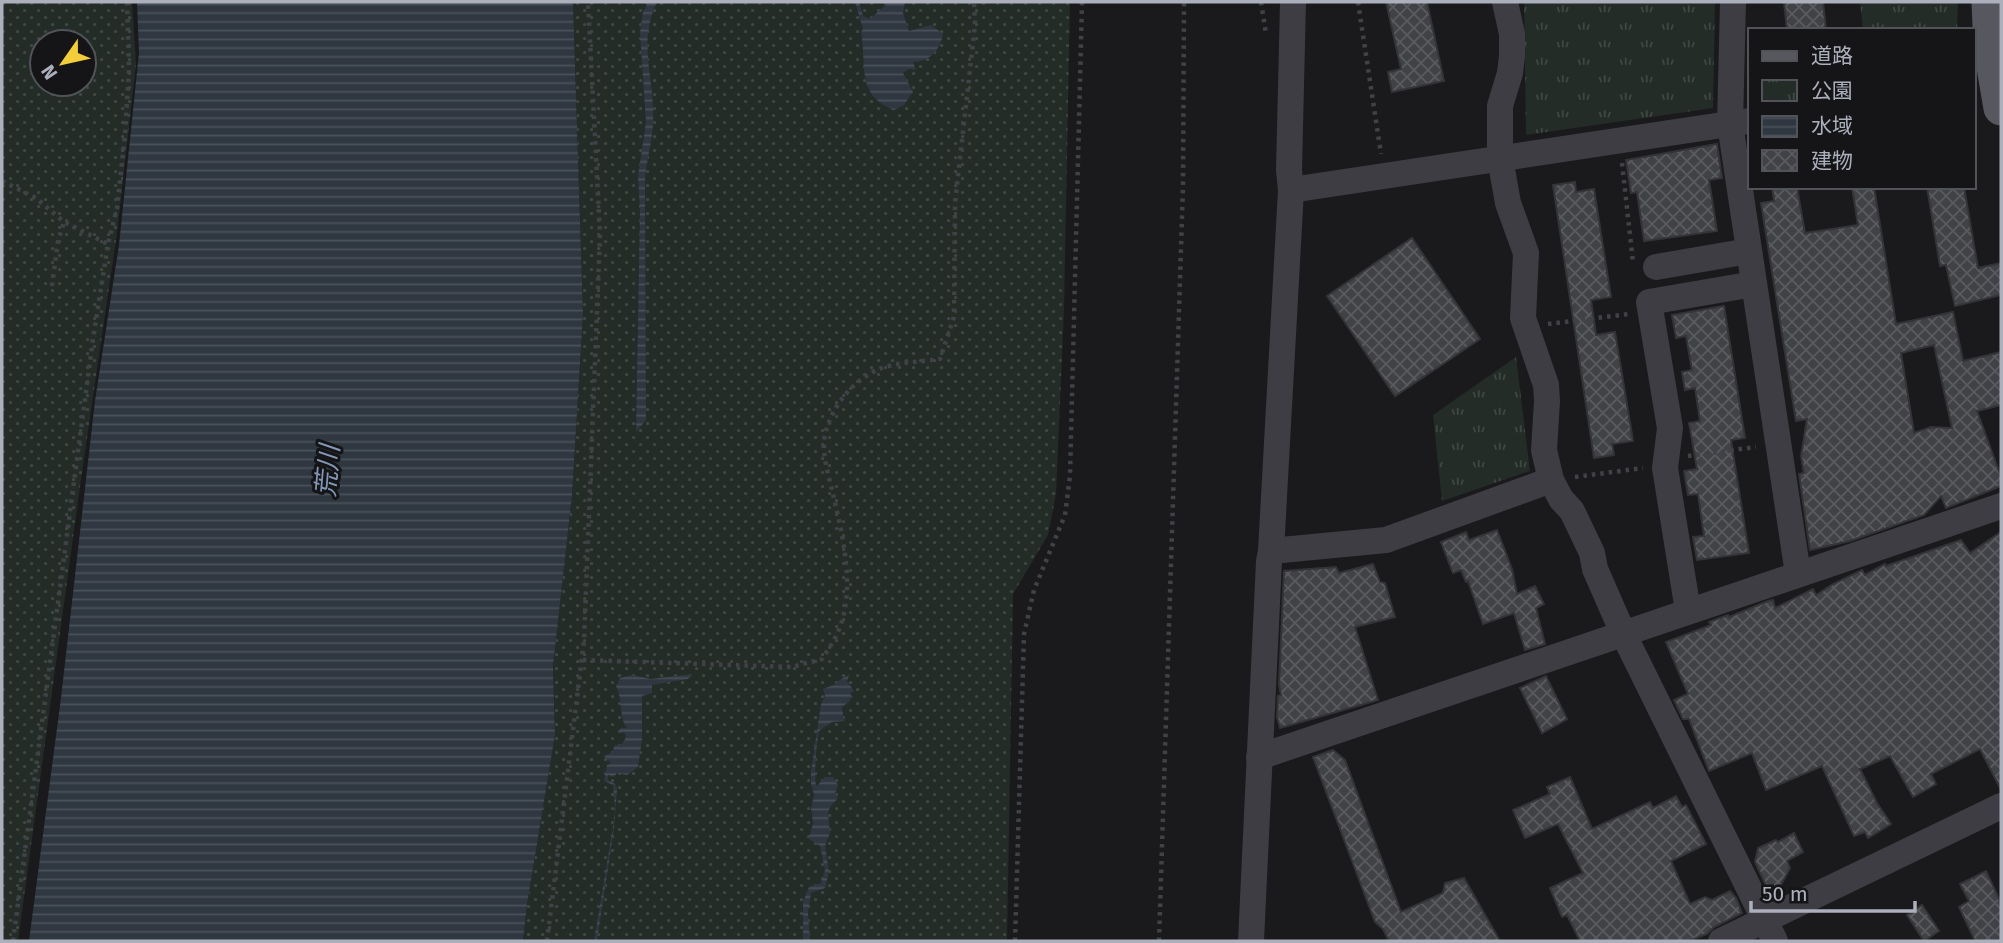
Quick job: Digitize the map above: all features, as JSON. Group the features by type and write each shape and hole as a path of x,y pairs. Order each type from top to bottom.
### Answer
{"main road":[{"path":"1989,2 1993,89"}],"street":[{"path":"1251,941 1291,190 1289,170 1293,2"},
{"path":"1504,2 1512,34 1512,55 1510,73 1500,106 1500,158 1508,203 1526,253 1523,318 1546,385 1544,450 1551,480 1561,499 1572,511 1623,633 1770,931"},
{"path":"1733,2 1749,251 1798,574"},
{"path":"1291,190 1740,123"},
{"path":"1645,270 1749,251"},
{"path":"1688,611 1665,468 1670,428 1649,302 1754,284"},
{"path":"1271,551 1386,540 1551,480"},
{"path":"1259,757 2001,506"},
{"path":"1721,941 1770,931 2001,806"}],"path":[{"path":"13,941 93,339 108,244 117,208 129,69 128,2"},
{"path":"547,941 583,660 600,234 588,2"},
{"path":"583,660 792,667 822,659 836,638 843,620 847,591 843,538 826,465 825,436 835,408 853,385 878,369 940,359 954,317 956,203 975,25 974,2"},
{"path":"1014,941 1024,634 1034,590 1065,515 1070,476 1082,2"},
{"path":"1159,941 1182,212 1184,2"},
{"path":"1358,2 1384,176"},
{"path":"1620,151 1645,270"},
{"path":"2,181 36,198 64,222 108,244"},
{"path":"52,286 58,241 64,222"},
{"path":"1546,324 1639,313"}],"green space":[{"path":"2,2 132,2 136,64 117,233 18,941 2,941"},
{"path":"573,2 1070,2 1064,310 1056,494 1048,535 1013,594 1007,941 523,941 555,735 553,666 572,496 583,314"},
{"path":"1524,2 1715,2 1713,108 1526,135"},
{"path":"1860,2 1958,2 1957,28 1863,28"},
{"path":"1516,357 1530,471 1442,501 1433,415"}],"water":[{"name":"荒川","path":"137,2 573,2 583,314 572,496 553,666 555,735 523,941 29,941 61,698 95,401 119,245 139,53"},
{"path":"648,2 657,2 651,17 647,47 653,121 645,181 646,420 636,432 640,211 638,176 646,122 640,33 643,12"},
{"path":"855,2 859,2 863,16 870,19 889,2 905,2 903,13 909,31 931,25 943,34 933,54 924,60 913,62 916,70 909,69 903,73 913,92 904,105 894,110 882,104 868,88 864,68 863,29"},
{"path":"692,674 688,679 652,685 652,693 642,696 642,739 638,767 627,775 608,775 608,780 615,784 617,789 614,828 597,941 594,941 615,807 613,785 604,781 607,765 611,763 604,756 613,752 614,746 622,744 626,738 625,733 618,732 621,728 627,728 616,686 620,678 632,675 651,679"},
{"path":"850,674 847,681 854,691 850,701 842,707 844,721 832,722 819,731 816,787 825,777 833,777 838,785 835,794 838,798 828,813 830,833 825,846 829,872 825,888 811,893 808,913 810,941 803,941 803,902 809,887 821,883 825,870 820,846 809,839 813,823 811,808 814,795 811,772 821,704 825,696 823,689"}],"building":[{"path":"1386,2 1427,2 1444,81 1392,92 1388,72 1401,69"},
{"path":"1784,2 1823,2 1826,28 1787,28"},
{"path":"1717,144 1722,178 1709,180 1717,231 1644,241 1637,192 1631,193 1626,160"},
{"path":"1575,182 1576,192 1594,189 1611,297 1591,300 1596,335 1615,332 1633,441 1612,444 1614,455 1594,458 1553,185"},
{"path":"1772,189 1797,189 1805,233 1858,225 1852,189 1874,189 1896,324 1953,312 1963,361 2001,352 2001,405 1977,411 2001,477 2001,486 1946,508 1941,496 1924,515 1850,541 1810,550 1799,474 1804,473 1801,456 1807,419 1796,421 1761,203 1774,201","holes":["1934,345 1952,428 1931,427 1914,433 1901,353"]},
{"path":"1927,189 1964,189 1978,268 2001,263 2001,295 1955,306 1946,265 1940,266"},
{"path":"1412,238 1480,339 1395,396 1327,296"},
{"path":"1724,306 1745,438 1731,440 1749,553 1697,560 1693,537 1704,536 1698,494 1688,495 1684,471 1697,469 1689,423 1700,421 1695,388 1685,390 1682,372 1692,370 1686,336 1676,338 1672,315"},
{"path":"1497,530 1512,569 1517,594 1535,586 1544,604 1536,608 1545,644 1525,650 1514,613 1483,624 1468,581 1466,582 1461,570 1453,573 1441,542 1466,532 1469,540"},
{"path":"2001,532 2001,790 1980,749 1931,774 1936,784 1913,797 1890,756 1860,769 1891,824 1868,838 1865,832 1854,836 1822,766 1766,790 1752,753 1709,771 1689,719 1683,719 1674,700 1688,694 1666,642 1711,625 1709,622 1768,601 1773,600 1775,608 1813,589 1816,595 1862,570 1865,575 1885,564 1886,566 1961,540 1970,553"},
{"path":"1373,564 1380,582 1385,583 1395,617 1355,627 1378,700 1280,728 1277,717 1278,696 1281,695 1279,685 1284,571 1336,567 1339,573"},
{"path":"1546,676 1567,719 1542,733 1520,688"},
{"path":"1333,750 1345,760 1401,912 1443,893 1445,883 1464,878 1500,941 1389,941 1383,929 1375,922 1313,757"},
{"path":"1570,777 1592,829 1650,802 1653,808 1676,796 1682,807 1686,805 1706,844 1671,861 1690,904 1705,897 1712,900 1730,891 1742,913 1714,927 1707,934 1689,941 1580,941 1567,915 1562,917 1550,888 1583,873 1558,824 1525,838 1513,810 1550,794 1547,787"},
{"path":"1794,833 1803,852 1787,861 1790,868 1781,885 1768,890 1755,862 1758,848 1776,840 1778,842"},
{"path":"1986,871 2001,903 2001,941 1975,941 1959,907 1969,901 1960,884"},
{"path":"1922,905 1939,931 1924,941 1907,915"}]}
